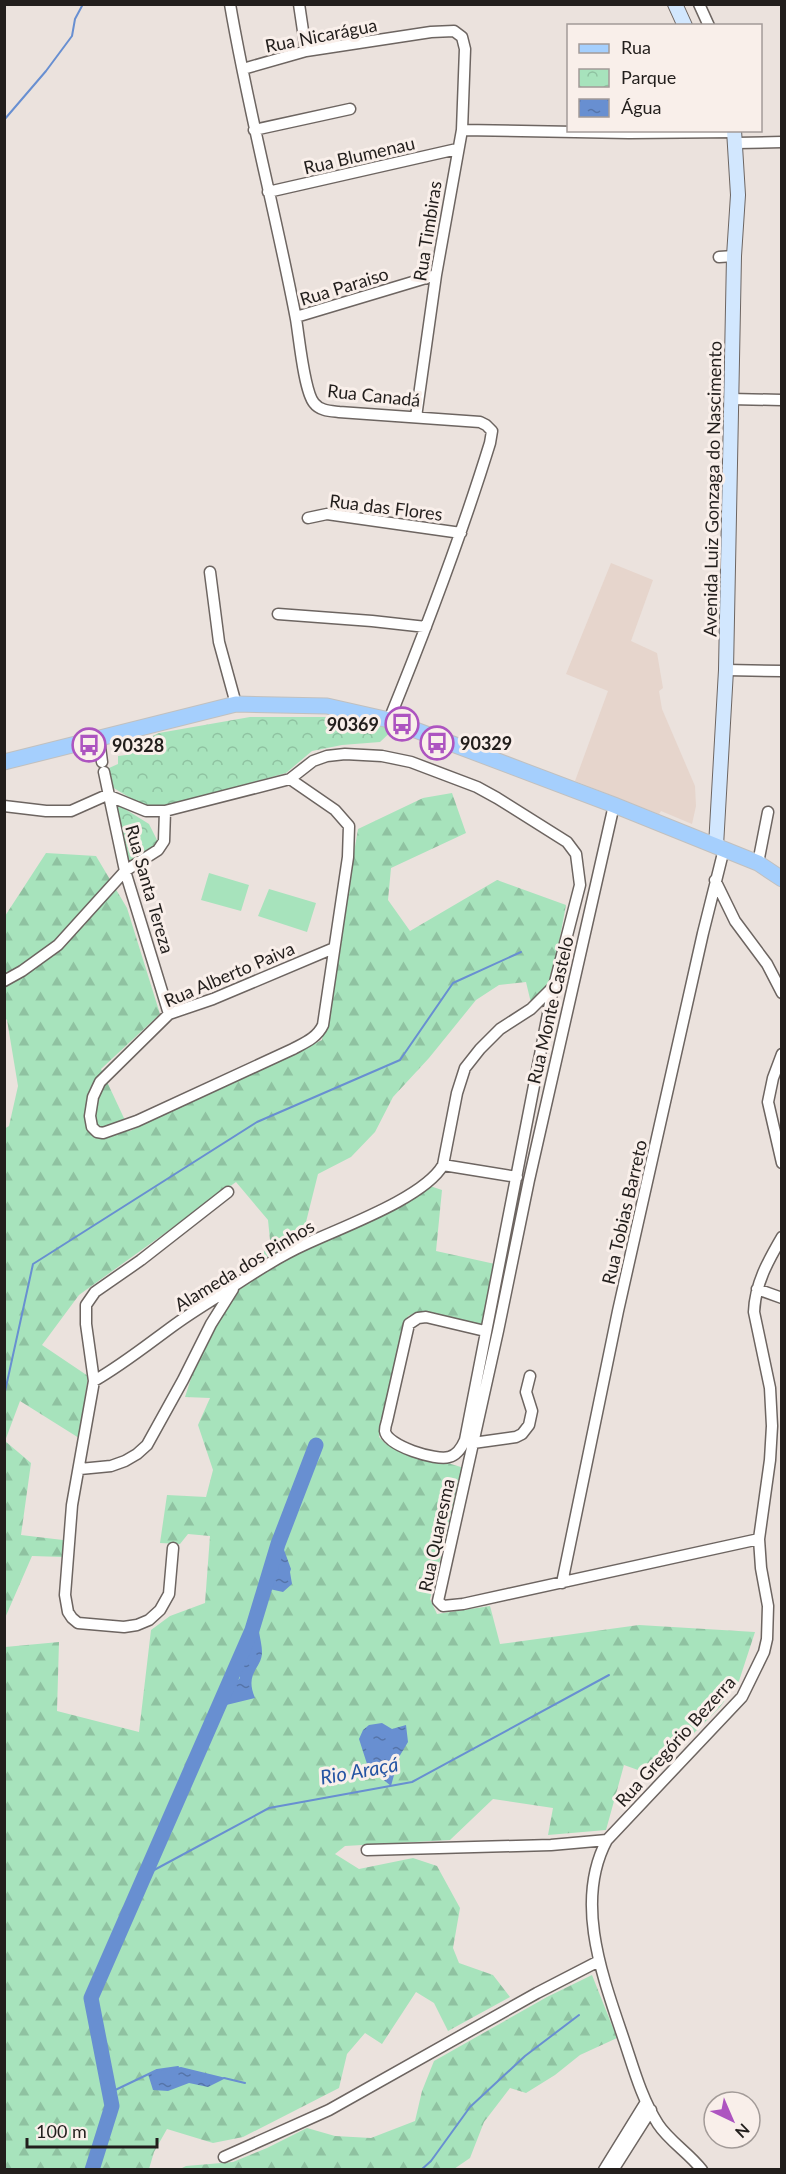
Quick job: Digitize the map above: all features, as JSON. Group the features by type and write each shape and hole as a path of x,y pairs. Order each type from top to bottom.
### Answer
{"main road":[{"path":"675,4 684,24"},
{"name":"Avenida Luiz Gonzaga do Nascimento","path":"720,847 726,670 730,399 738,195 735,135"},
{"path":"4,762 236,704 327,706 389,720 614,805 758,863 782,879"}],"street":[{"name":"Rua Canadá","path":"230,4 296,317 309,391 314,403 322,409 331,411 480,422 492,431 460,533 389,720"},
{"path":"299,4 306,51"},
{"path":"699,4 708,24"},
{"name":"Rua Nicarágua","path":"243,69 306,51 443,31 459,33 465,42 465,49"},
{"name":"Rua Timbiras","path":"416,417 436,275 462,130 465,49"},
{"path":"255,130 350,109"},
{"path":"462,130 567,132"},
{"path":"573,132 735,135 782,142"},
{"name":"Rua Blumenau","path":"268,192 457,150"},
{"path":"720,257 734,256"},
{"name":"Rua Paraiso","path":"296,317 436,275"},
{"path":"730,399 782,400"},
{"name":"Rua das Flores","path":"308,518 327,514 460,533"},
{"path":"210,572 219,642 236,704"},
{"path":"278,614 426,627"},
{"path":"726,670 782,671"},
{"name":"Rua Santa Tereza","path":"99,739 108,795 125,872 169,1014"},
{"path":"4,806 46,811 71,811 108,795 146,811 165,811 290,779 313,760 327,756 345,754 382,756 411,762 477,787 567,842 576,854 580,885 554,986 465,1440 463,1446 450,1457 440,1458 418,1453 394,1442 385,1431 409,1324 418,1318 426,1317 485,1331"},
{"path":"290,779 335,810 349,826 348,857 334,948"},
{"name":"Rua Monte Castelo","path":"520,1223 614,805"},
{"path":"4,981 58,945 125,872 162,846 165,836 165,811"},
{"path":"758,863 768,812"},
{"name":"Rua Tobias Barreto","path":"562,1583 618,1311 715,880 720,847"},
{"path":"715,880 735,921 767,964 782,993"},
{"name":"Rua Alberto Paiva","path":"334,948 323,1025 316,1036 293,1049 137,1121 103,1133 97,1132 92,1127 90,1116 93,1097 100,1082 169,1014 213,999 334,948"},
{"path":"517,1177 443,1165 457,1093 465,1068 500,1029 540,1002 554,986"},
{"path":"782,1054 773,1078 768,1102 782,1163"},
{"name":"Alameda dos Pinhos","path":"94,1381 135,1355 175,1324 303,1245 367,1217 418,1190 438,1175 443,1165"},
{"path":"173,1548 169,1594 160,1610 149,1620 124,1627 78,1623 68,1612 65,1595 72,1505 94,1381 85,1313 90,1298 104,1284 134,1266 228,1192"},
{"name":"Rua Quaresma","path":"520,1223 438,1595 439,1604 443,1606 463,1604 759,1539"},
{"name":"Rua Gregório Bezerra","path":"702,2169 664,2132 649,2106 599,1961 593,1889 599,1857 607,1840 742,1697 751,1683 764,1652 768,1621 759,1539 777,1427 754,1312 756,1289 782,1237"},
{"path":"80,1469 111,1466 125,1461 147,1445 211,1324 234,1286"},
{"path":"756,1289 782,1298"},
{"path":"473,1443 516,1437 522,1434 529,1425 532,1411 526,1392 530,1376"},
{"path":"367,1850 551,1845 607,1840"},
{"path":"224,2157 329,2110 537,1993 599,1961"},
{"path":"604,2169 649,2106"},
{"path":"614,2169 649,2106"}],"shaded area":[{"path":"611,563 653,580 631,641 657,653 663,688 659,691 662,709 695,786 696,806 692,824 661,811 659,814 575,781 608,691 566,674"}],"green space":[{"path":"250,717 332,717 396,727 380,742 342,745 312,751 286,773 182,802 147,808 112,787 109,768 118,764 118,756 126,755 136,744 159,733"},
{"path":"452,793 466,833 391,868 388,900 410,931 497,880 566,905 551,985 531,1003 526,982 499,985 476,1000 429,1058 393,1097 375,1132 351,1157 318,1174 302,1238 256,1267 270,1240 268,1220 236,1182 79,1295 42,1345 88,1376 79,1438 20,1401 5,1441 31,1463 21,1535 63,1540 63,1557 32,1556 5,1618 4,1129 9,1126 18,1086 5,1018 5,916 46,853 96,856 127,908 160,1014 101,1069 130,1131 322,1040 358,829 423,798"},
{"path":"117,804 149,824 158,842 153,850 126,868 114,805"},
{"path":"209,873 249,885 241,911 201,900"},
{"path":"269,889 316,903 307,932 258,916"},
{"path":"430,1186 442,1190 436,1251 495,1264 483,1327 416,1313 408,1316 379,1437 386,1444 464,1468 430,1599 437,1614 490,1606 500,1644 639,1625 755,1632 739,1681 720,1707 652,1775 624,1765 606,1830 548,1835 553,1808 493,1799 450,1840 345,1846 335,1854 359,1869 413,1858 437,1866 460,1908 453,1948 459,1963 493,1975 510,1997 448,2031 434,2003 416,1992 382,2044 365,2033 347,2054 339,2088 243,2137 213,2143 167,2129 154,2152 149,2169 5,2170 5,1647 59,1642 57,1711 139,1732 151,1630 170,1616 205,1603 210,1536 188,1534 180,1544 160,1543 167,1495 206,1497 213,1470 198,1425 210,1398 185,1397 196,1363 216,1322 239,1286 274,1264"},
{"path":"592,1975 617,2038 580,2055 555,2075 526,2093 510,2088 484,2122 470,2158 454,2169 180,2169 186,2166 233,2162 307,2128 335,2136 371,2138 415,2121 422,2091 434,2061 547,1997"}],"water":[{"path":"287,1540 283,1547 291,1569 292,1584 283,1592 265,1588 262,1572 269,1562 275,1562 280,1554 278,1544"},
{"path":"252,1630 259,1632 262,1650 251,1682 255,1698 214,1708 217,1701 240,1678 241,1653"},
{"path":"382,1723 392,1729 406,1725 408,1742 399,1757 391,1786 368,1767 359,1739 363,1730 369,1725"},
{"path":"181,2067 226,2078 208,2087 189,2083 168,2091 153,2090 148,2074 157,2070"}],"waterway":[{"path":"4,120 46,71 72,36 75,19 83,4"},
{"path":"4,1396 33,1264 257,1122 400,1060 453,983 521,952"},
{"name":"Rio Araçá","path":"92,2170 112,2106 91,1998 252,1630 278,1544 316,1445"},
{"name":"Rio Araçá","path":"143,1876 269,1808 412,1782 609,1675"},
{"path":"421,2170 431,2161 470,2107 525,2056 579,2015"},
{"path":"109,2093 157,2070 178,2067"},
{"path":"224,2078 245,2083"}],"place":[{"name":"90369","path":"402,724"},
{"name":"90329","path":"437,743"},
{"name":"90328","path":"89,745"}]}
